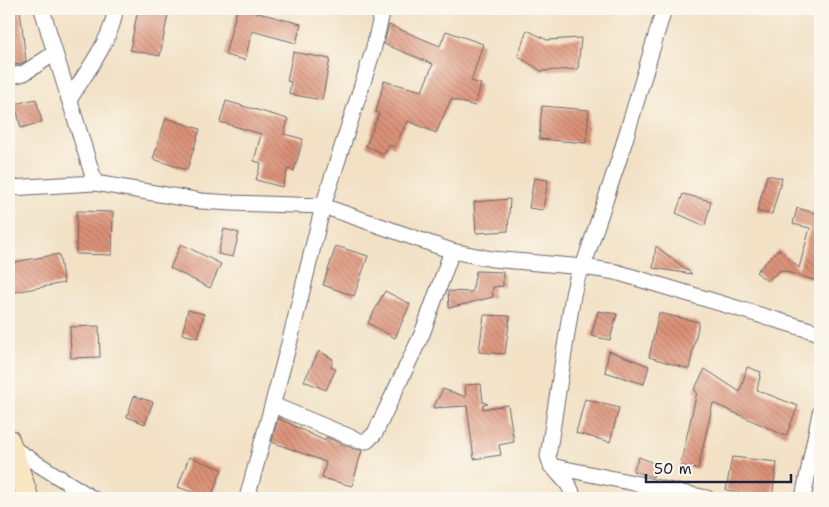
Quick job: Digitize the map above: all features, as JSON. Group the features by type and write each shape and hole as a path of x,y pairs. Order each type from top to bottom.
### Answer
{"main road":[{"path":"10,444 28,498"}],"street":[{"path":"42,9 94,183"},
{"path":"69,100 107,40 115,19 115,9"},
{"path":"247,498 290,340 323,206 373,51 383,9"},
{"path":"573,498 573,493 567,482 551,466 548,456 572,295 621,153 664,9"},
{"path":"9,76 24,73 55,53"},
{"path":"9,188 94,183 201,201 232,204 323,206 452,251 492,259 583,267 616,272 820,332"},
{"path":"273,405 360,441 367,441 375,433 422,334 452,251"},
{"path":"803,498 820,413"},
{"path":"10,444 92,498"},
{"path":"551,466 707,498"}],"building":[{"path":"9,9 20,9 26,61 9,66"},
{"path":"138,9 169,9 160,56 130,50"},
{"path":"237,9 301,24 296,43 252,31 245,60 225,55"},
{"path":"389,25 440,46 446,31 483,44 471,81 481,84 475,106 451,99 436,133 408,121 394,147 390,145 384,154 366,146 379,113 376,112 384,81 422,91 433,64 384,44"},
{"path":"527,30 547,40 581,38 578,69 541,71 518,56"},
{"path":"293,52 330,59 322,100 289,94 291,82 287,81"},
{"path":"36,99 42,122 21,128 15,104"},
{"path":"226,101 288,119 284,134 303,139 294,171 288,169 282,187 256,180 261,163 254,161 261,134 220,122"},
{"path":"542,106 589,110 586,143 539,139"},
{"path":"166,118 200,129 187,170 153,159"},
{"path":"767,175 782,178 772,214 757,212"},
{"path":"534,178 548,180 543,210 529,208"},
{"path":"683,194 711,201 705,226 676,213"},
{"path":"510,199 508,231 476,233 474,202"},
{"path":"797,208 815,213 816,209 820,210 820,282 781,270 767,281 756,272 779,249 799,268 810,228 793,224"},
{"path":"77,211 113,212 112,255 76,254"},
{"path":"224,229 239,233 233,257 218,254"},
{"path":"181,244 221,264 210,288 170,268"},
{"path":"336,246 368,256 354,296 323,285"},
{"path":"656,246 692,274 653,268"},
{"path":"59,254 64,283 9,293 9,263"},
{"path":"476,271 503,272 503,286 493,287 493,297 449,308 448,291 472,292"},
{"path":"385,291 410,304 395,338 368,323"},
{"path":"188,310 204,314 198,338 182,334"},
{"path":"598,311 617,314 610,340 591,336"},
{"path":"659,313 699,322 689,369 649,357"},
{"path":"484,315 510,316 505,354 479,352"},
{"path":"99,326 100,357 71,358 70,327"},
{"path":"319,351 333,359 331,367 336,369 326,390 304,381"},
{"path":"609,351 649,366 644,384 605,372"},
{"path":"747,367 761,372 757,390 798,406 786,436 713,403 698,469 680,466 697,392 694,390 705,369 740,392"},
{"path":"481,384 483,402 488,404 483,405 483,409 508,405 514,442 499,445 501,455 474,459 467,406 433,408 443,389 466,397 465,385"},
{"path":"134,396 153,402 145,424 127,417"},
{"path":"585,399 619,408 610,442 576,433"},
{"path":"278,418 325,441 326,437 356,450 362,450 352,486 322,478 326,462 272,442"},
{"path":"189,457 222,469 211,498 178,487"},
{"path":"639,457 658,465 653,477 633,471"},
{"path":"732,457 777,462 772,498 726,490"}]}
